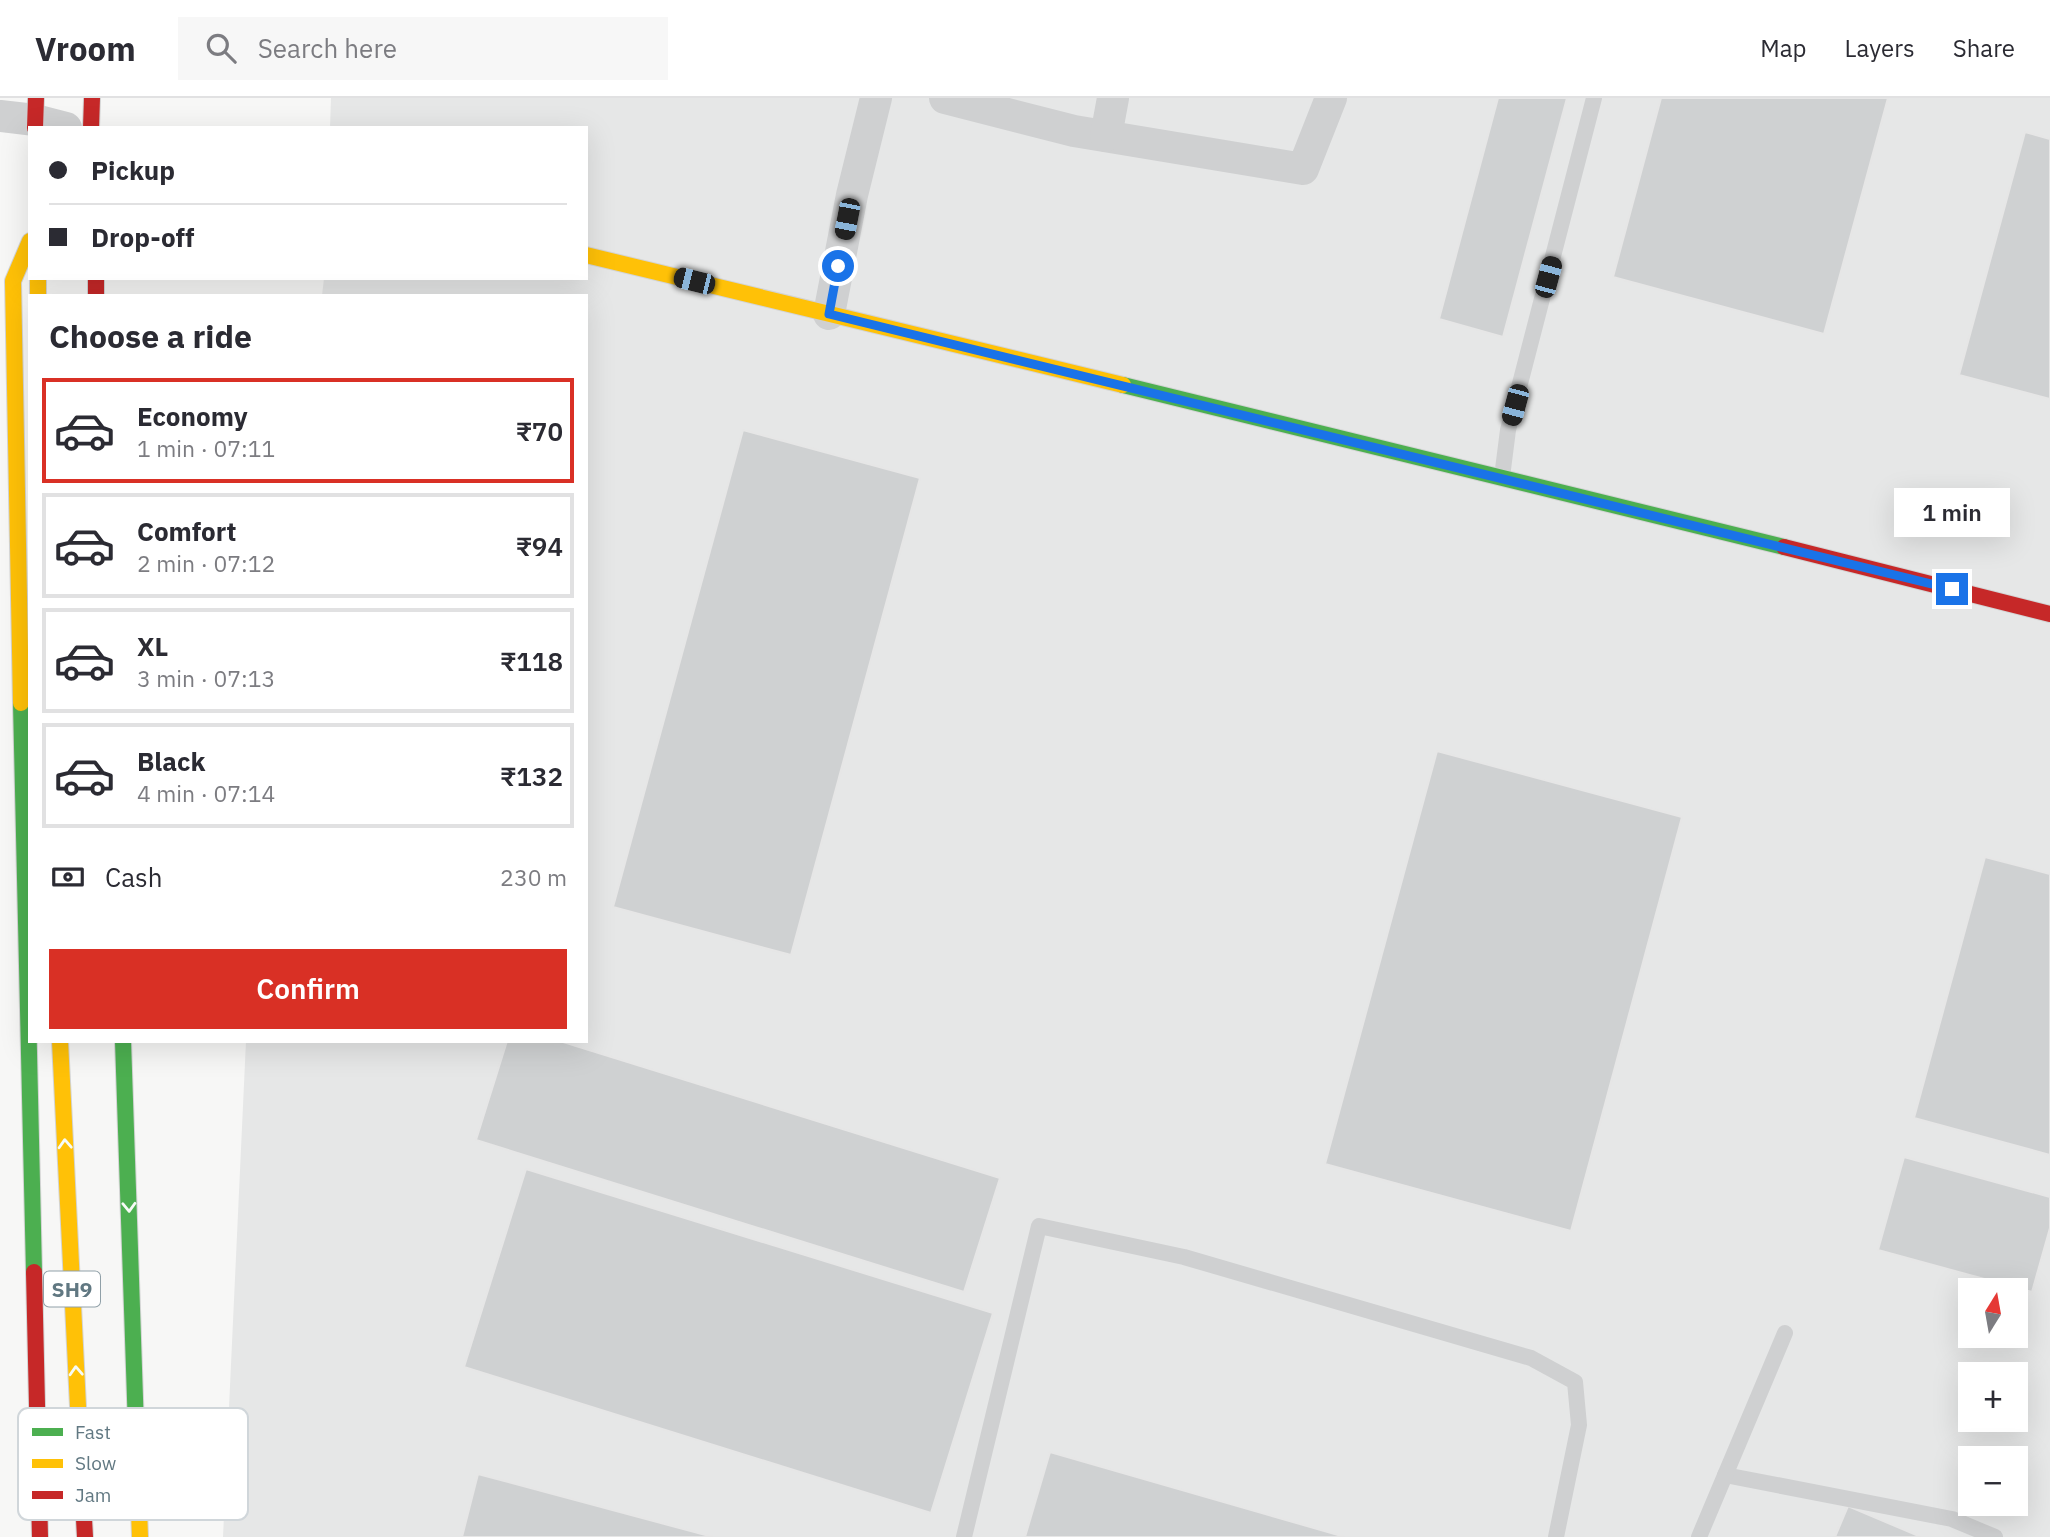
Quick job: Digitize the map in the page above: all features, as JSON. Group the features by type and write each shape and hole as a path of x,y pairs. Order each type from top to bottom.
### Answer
{"street":[{"path":"91,126 92,98"},
{"path":"829,314 852,195 876,98"},
{"path":"945,98 1074,131 1303,169 1331,98"},
{"path":"1106,136 1113,98"},
{"path":"0,116 35,115 61,126"},
{"path":"28,246 13,281 8,448 11,762 35,1408"},
{"path":"588,255 2050,614"},
{"name":"SH9","path":"60,1043 78,1408"},
{"name":"SH9","path":"123,1043 136,1408"}],"lane":[{"path":"1502,478 1508,430 1594,98"},
{"path":"964,1537 1039,1226 1184,1257 1278,1284 1531,1358 1575,1382 1579,1425 1556,1537"},
{"path":"1699,1537 1785,1334"},
{"path":"1726,1475 1952,1519 1995,1537"}],"shaded area":[{"path":"331,98 2050,98 2050,1537 223,1537 224,1520 248,1520 248,1408 229,1408 246,1043 588,1043 588,294 322,294 324,280 588,280 588,126 330,126"}],"building":[{"path":"1498,98 1567,98 1503,337 1439,319"},
{"path":"1661,98 1888,98 1824,334 1613,277"},
{"path":"2025,132 2050,139 2050,399 1959,375"},
{"path":"743,430 920,478 791,955 613,907"},
{"path":"1437,751 1682,817 1571,1231 1325,1164"},
{"path":"1985,857 2050,874 2050,1155 1914,1118"},
{"path":"506,1043 566,1043 1000,1178 964,1292 476,1140"},
{"path":"1904,1157 2050,1197 2050,1228 2032,1292 2028,1291 2028,1278 1981,1278 1878,1250"},
{"path":"526,1169 993,1313 931,1513 464,1367"},
{"path":"1050,1452 1345,1537 1025,1537"},
{"path":"478,1474 713,1537 462,1537"},
{"path":"1848,1506 1921,1537 1835,1537"}],"traffic: fast":[{"path":"1123,385 1784,547"},
{"path":"21,703 28,1009"},
{"path":"29,1043 34,1272"},
{"path":"123,1043 135,1408"}],"traffic: slow":[{"path":"21,703 13,281 28,246"},
{"path":"588,255 1123,385"},
{"path":"38,280 38,294"},
{"path":"60,1043 78,1408"},
{"path":"139,1520 140,1537"}],"traffic: jam":[{"path":"35,126 36,98"},
{"path":"91,126 92,98"},
{"path":"96,280 96,294"},
{"path":"1784,547 2050,614"},
{"path":"34,1272 37,1408"},
{"path":"40,1520 40,1537"},
{"path":"84,1520 85,1537"}],"route":[{"path":"838,266 829,314 1952,589"}]}
